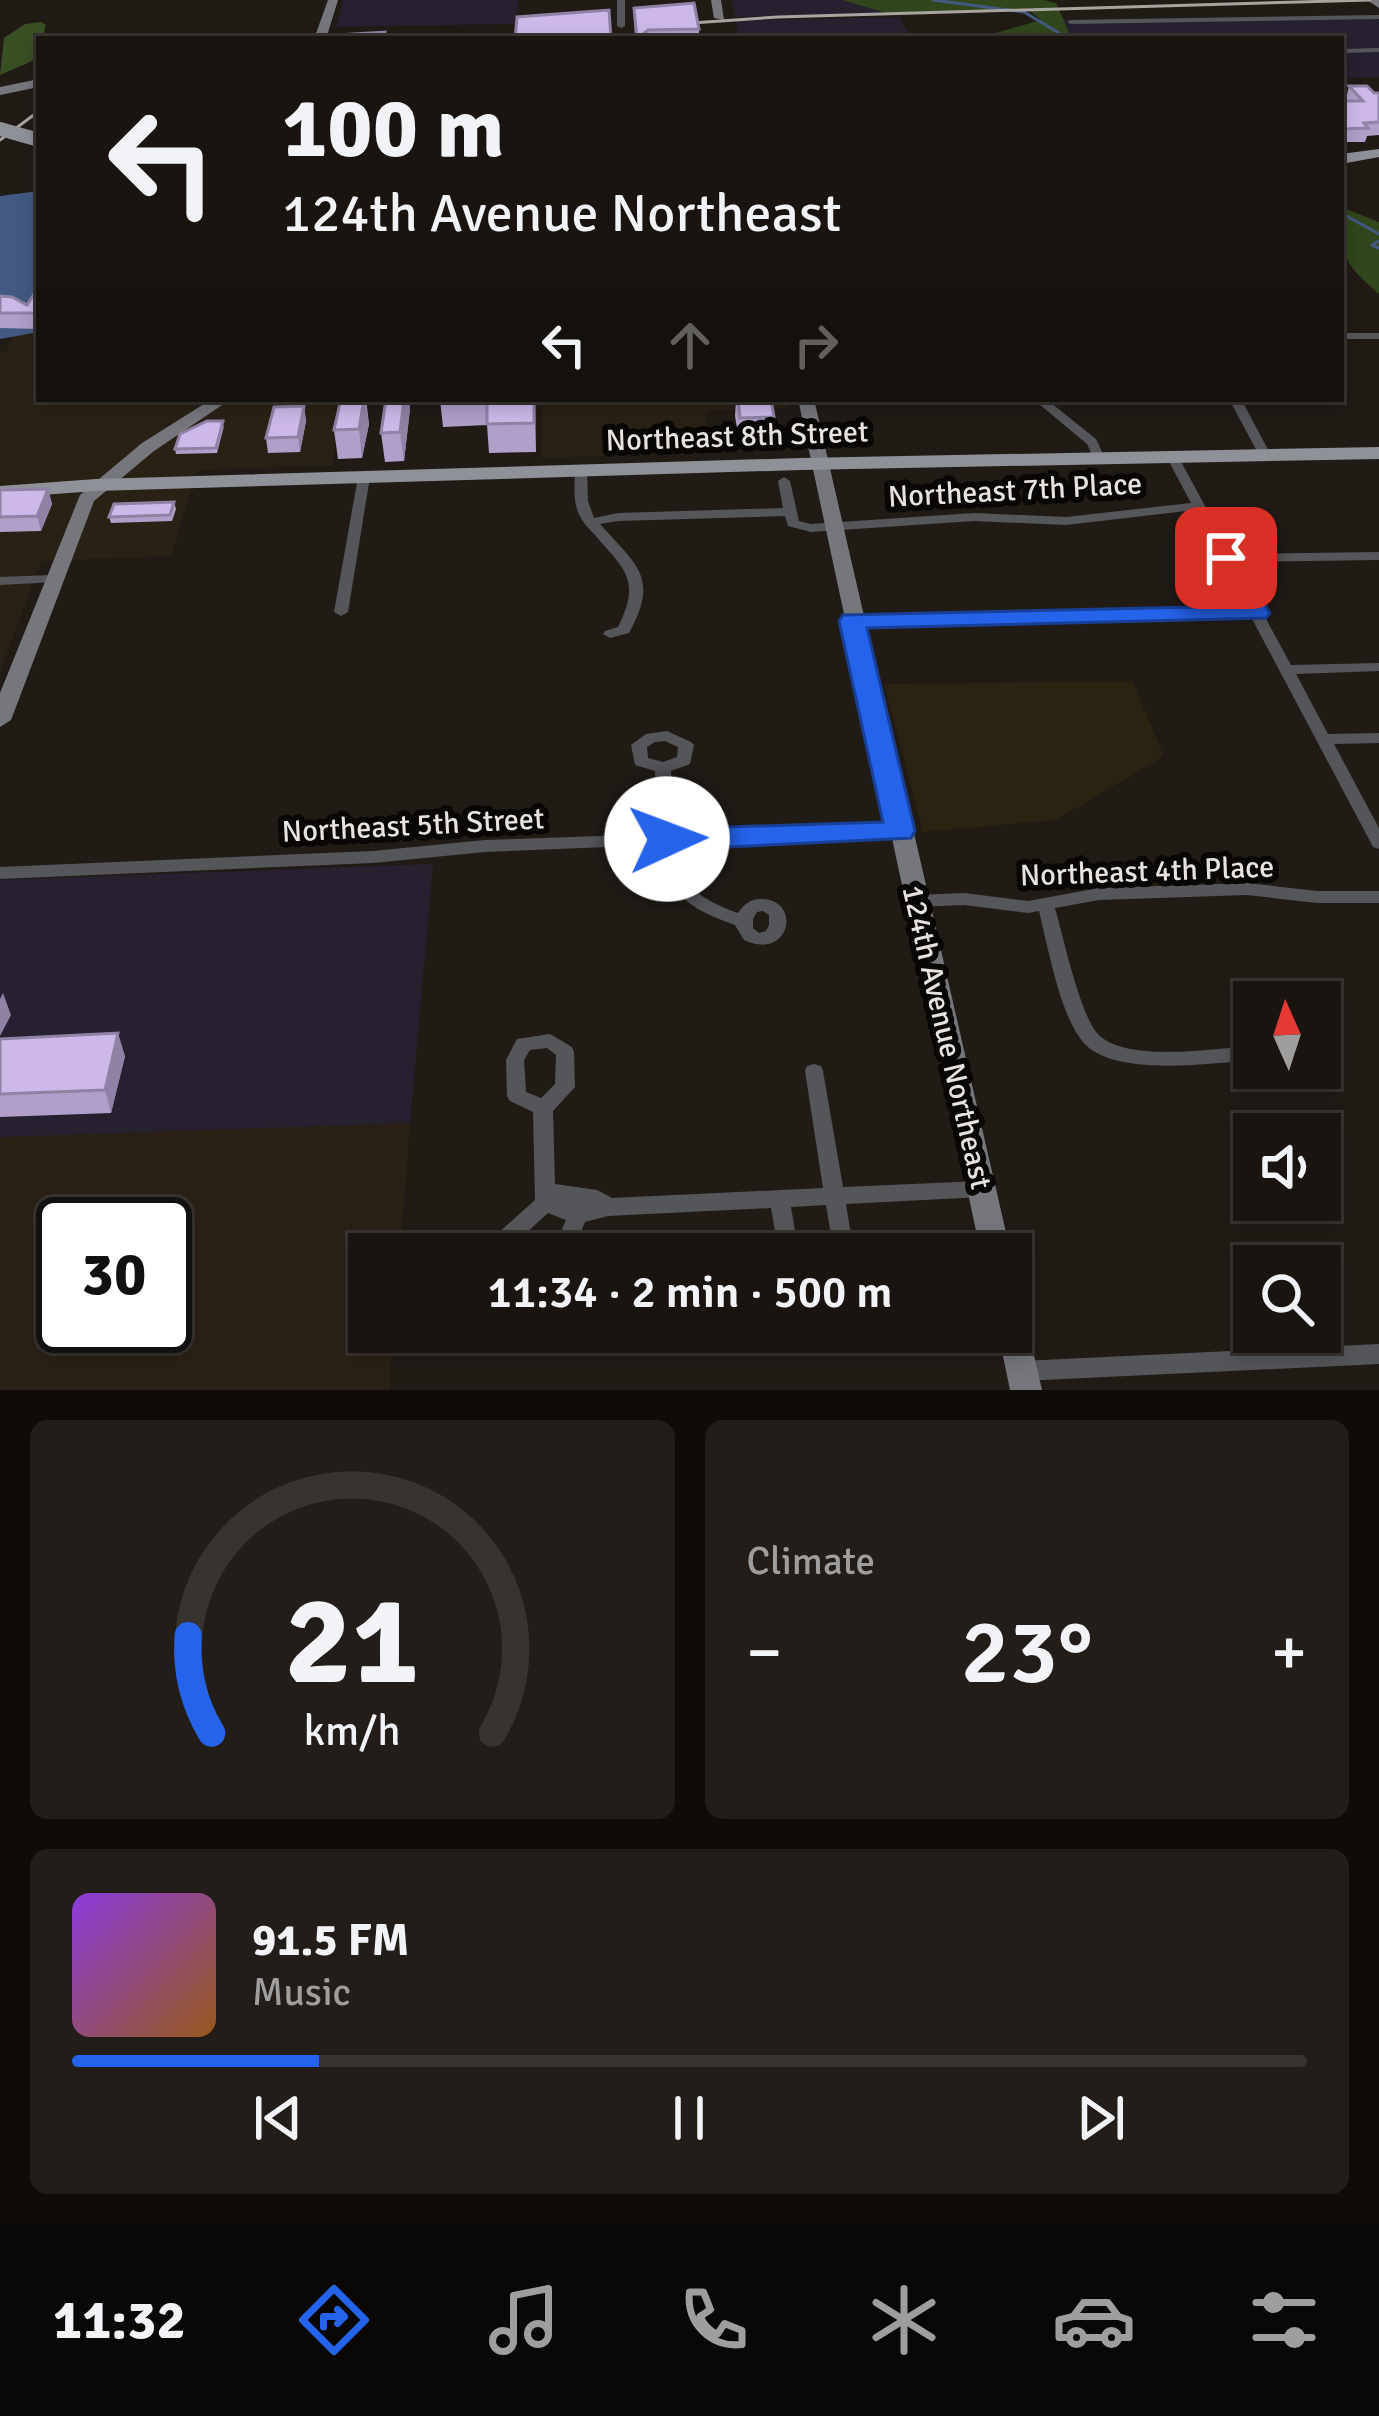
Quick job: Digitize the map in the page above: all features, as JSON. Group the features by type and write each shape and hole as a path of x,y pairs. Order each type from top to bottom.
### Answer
{"main road":[{"path":"0,129 36,139"},
{"path":"1344,159 1379,153"},
{"name":"Northeast 8th Street","path":"0,492 96,485 821,463 1379,453"},
{"name":"Northeast 8th Street","path":"0,480 69,478 96,485"}],"street":[{"path":"321,36 333,0"},
{"path":"621,0 622,32"},
{"path":"716,0 721,24"},
{"path":"1071,22 1197,20 1377,6"},
{"path":"1197,20 1205,29"},
{"path":"1108,21 1119,36"},
{"path":"1344,51 1379,50"},
{"path":"4,88 36,82"},
{"path":"1344,336 1379,336"},
{"path":"1,713 76,516 96,485 101,467 199,402"},
{"path":"96,485 219,402"},
{"name":"124th Avenue Northeast","path":"807,402 991,1233"},
{"path":"1044,402 1092,442 1099,458"},
{"path":"1237,402 1265,455"},
{"path":"1172,456 1372,817 1379,843"},
{"path":"581,470 584,508 626,554 634,572 630,618 624,630 610,634"},
{"path":"341,612 364,477"},
{"path":"784,481 790,512 799,526 833,527"},
{"name":"Northeast 7th Place","path":"833,527 974,517 1066,520 1199,506"},
{"path":"592,522 618,517 790,512"},
{"path":"1226,558 1379,556"},
{"path":"0,581 51,579"},
{"path":"852,621 1257,613"},
{"path":"1289,670 1379,667"},
{"path":"1326,739 1379,738"},
{"path":"663,768 670,870 685,896 711,912 740,920"},
{"name":"Northeast 5th Street","path":"0,873 900,831"},
{"name":"Northeast 4th Place","path":"917,901 964,899 1046,906 1099,894 1247,889 1330,898 1379,897"},
{"path":"1046,906 1085,1029 1101,1048 1125,1056 1233,1053"},
{"path":"814,1071 831,1198 841,1233"},
{"path":"511,1233 546,1197 543,1108"},
{"path":"546,1197 578,1216 608,1207 981,1190"},
{"path":"546,1197 597,1198 608,1207"},
{"path":"780,1200 786,1233"},
{"path":"570,1233 578,1216"},
{"path":"1024,1380 1379,1354"}],"shaded area":[{"path":"343,0 519,0 514,24 336,27"},
{"path":"731,0 842,0 887,13 735,17"},
{"path":"1374,15 1379,20 1379,77 1344,78 1344,36 991,36 1042,20"},
{"path":"899,17 910,36 738,36 736,21"},
{"path":"36,302 36,402 342,402 332,465 197,470 171,556 41,561 0,672 0,353 6,352 28,306"},
{"path":"542,402 786,402 787,408 705,411 709,453 541,458"},
{"path":"1132,681 1164,756 1056,820 923,832 884,684"},
{"path":"433,864 410,1123 0,1137 0,880"},
{"path":"410,1123 402,1233 348,1233 348,1353 392,1353 389,1390 0,1390 0,1137"}],"green space":[{"path":"842,0 1043,0 1056,3 1071,36 985,36 1041,20 1029,10 887,13"},
{"path":"25,24 46,25 43,36 36,36 36,59 0,75 4,38"},
{"path":"1344,208 1379,222 1379,294 1357,274 1346,257"}],"water":[{"path":"36,191 36,333 0,339 0,196"}],"building":[{"path":"694,3 699,29 648,30 637,36 634,8"},
{"path":"609,10 611,36 515,36 517,17"},
{"path":"385,32 384,36 339,35"},
{"path":"1349,86 1367,86 1379,93 1379,122 1364,123 1368,128 1344,129 1344,101 1363,101"},
{"path":"36,291 36,313 0,313 0,296 12,297 27,305"},
{"path":"340,402 364,402 359,429 334,430"},
{"path":"386,402 404,402 400,432 381,433"},
{"path":"487,402 534,402 534,423 487,424"},
{"path":"738,402 772,402 774,417 740,418"},
{"path":"304,406 298,437 266,438 274,407"},
{"path":"207,421 223,421 216,448 175,449 180,434"},
{"path":"48,489 37,516 0,517 0,490"},
{"path":"174,502 170,515 109,517 114,504"},
{"path":"118,1033 105,1090 0,1094 0,1039"}],"waterway":[{"path":"933,0 1024,12 1064,36"},
{"path":"1344,215 1379,234"},
{"path":"1379,241 1372,245 1379,248"}],"tram line":[{"path":"663,25 778,17 1370,0"},
{"path":"508,36 548,33"},
{"path":"0,140 36,113"}],"route":[{"path":"667,839 900,831 852,621 1257,613 1226,558"}]}
